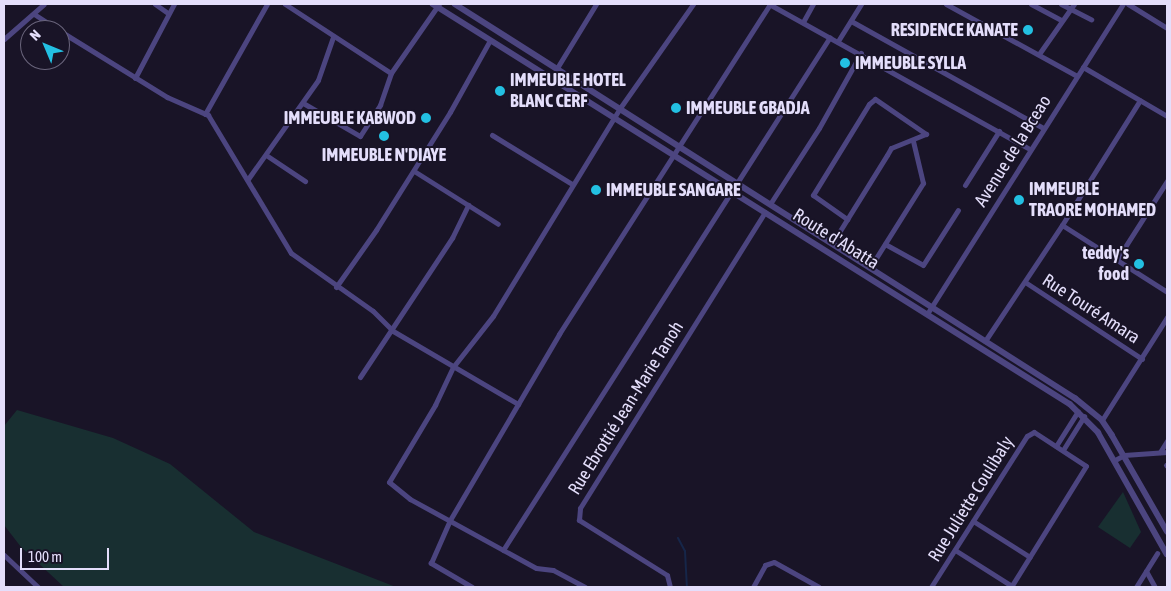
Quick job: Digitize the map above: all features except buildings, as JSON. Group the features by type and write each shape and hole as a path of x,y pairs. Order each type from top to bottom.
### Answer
{"street":[{"path":"4,39 44,4"},
{"path":"155,4 168,13"},
{"path":"135,78 174,4"},
{"path":"205,114 267,4"},
{"path":"285,4 391,73"},
{"name":"Route d'Abatta","path":"455,4 833,242 984,341 1058,386 1102,420 1167,531"},
{"path":"556,68 595,4"},
{"path":"585,587 553,570 536,568 410,499 390,482 435,405 453,367 492,316 620,108 693,4"},
{"path":"472,587 431,563 450,520 559,334 681,147 769,4 861,53 1029,149"},
{"path":"803,22 813,4"},
{"path":"838,41 861,4"},
{"path":"946,4 1077,76"},
{"path":"1030,4 1061,20"},
{"path":"1062,4 1090,19"},
{"path":"1039,54 1074,4"},
{"name":"Avenue de la Bceao","path":"926,314 1029,149 1123,4"},
{"path":"1128,4 1167,28"},
{"path":"303,103 360,136 380,105 391,73 436,5"},
{"name":"Route d'Abatta","path":"436,5 1078,411 1098,432 1167,554"},
{"path":"34,14 43,20"},
{"path":"851,21 1043,128"},
{"path":"70,37 190,110 205,114 217,126 291,253 336,287 373,311 393,330 518,404"},
{"path":"248,179 303,103 325,65 333,37"},
{"path":"503,550 830,37"},
{"path":"336,287 414,171 490,40"},
{"path":"770,204 861,53"},
{"path":"1083,67 1167,116"},
{"path":"833,242 891,148 899,143 913,141 925,136 924,131 875,99 869,104 813,195 847,219"},
{"path":"984,341 1062,225 1140,100"},
{"path":"965,185 999,131"},
{"path":"492,135 572,184"},
{"path":"870,266 923,183 913,141"},
{"path":"266,155 306,181"},
{"path":"414,171 498,224"},
{"path":"1116,261 1167,181"},
{"path":"360,377 393,330 452,238 468,205"},
{"path":"885,244 923,265 958,210"},
{"name":"Rue Ebrottié Jean-Marie Tanoh","path":"670,587 667,575 579,520 580,508 765,212"},
{"path":"1062,225 1167,292"},
{"name":"Rue Touré Amara","path":"1025,282 1142,358"},
{"path":"1102,420 1167,317"},
{"path":"1056,446 1078,411"},
{"path":"1063,450 1084,416"},
{"name":"Rue Juliette Coulibaly","path":"931,587 1030,433 1084,463 1086,468 1030,557"},
{"path":"1160,452 1167,441"},
{"path":"1115,460 1124,455 1167,452"},
{"path":"955,550 1012,587 1030,557 973,521"},
{"path":"1136,587 1157,553"},
{"path":"4,555 38,587"},
{"path":"753,587 765,565 774,562 819,587"},
{"path":"1146,571 1155,587"}],"green space":[{"path":"17,410 113,438 170,464 254,532 396,587 64,587 21,547 4,525 4,426"},
{"path":"1123,492 1141,532 1130,548 1098,527"}],"waterway":[{"path":"678,538 685,551 687,587"}],"place":[{"name":"RESIDENCE KANATE","path":"1028,30"},
{"name":"IMMEUBLE SYLLA","path":"845,63"},
{"name":"IMMEUBLE HOTEL BLANC CERF","path":"500,91"},
{"name":"IMMEUBLE GBADJA","path":"676,108"},
{"name":"IMMEUBLE KABWOD","path":"426,118"},
{"name":"IMMEUBLE N'DIAYE","path":"384,136"},
{"name":"IMMEUBLE SANGARE","path":"596,190"},
{"name":"IMMEUBLE TRAORE MOHAMED","path":"1019,200"},
{"name":"teddy's food","path":"1139,264"}]}
